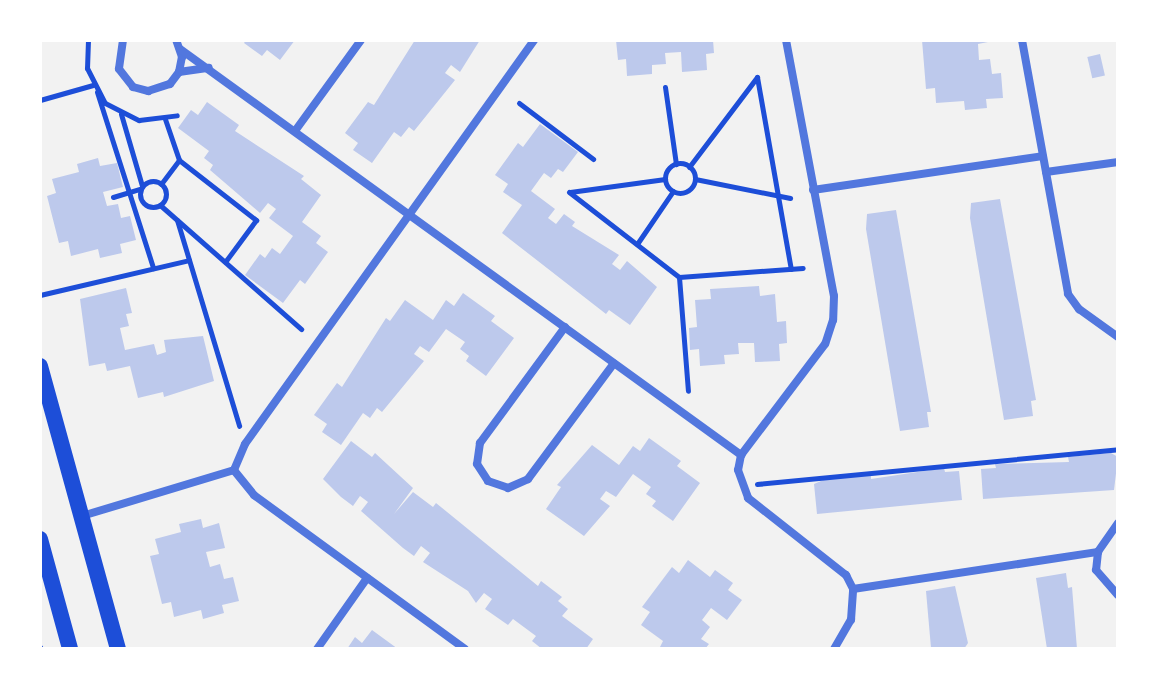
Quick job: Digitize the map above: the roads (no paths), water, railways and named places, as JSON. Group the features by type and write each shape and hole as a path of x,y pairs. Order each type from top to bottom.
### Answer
{"main road":[{"path":"40,366 118,649"},
{"path":"40,539 70,649"}],"street":[{"path":"123,40 119,69 133,87 155,91 179,72 210,69"},
{"path":"176,40 180,49 179,72"},
{"path":"295,131 361,40"},
{"path":"234,470 245,444 534,40"},
{"path":"786,40 834,296 833,320 825,344 741,455 740,485 760,509 846,575 853,589 851,620 834,649"},
{"path":"1022,40 1068,294 1079,309 1118,337"},
{"path":"180,49 741,455"},
{"path":"813,190 1043,156"},
{"path":"1046,172 1118,162"},
{"path":"565,327 480,443 477,464 488,481 508,488 528,479 614,363"},
{"path":"82,516 234,470"},
{"path":"234,470 254,495 465,649"},
{"path":"1118,523 1098,552 1096,570 1118,595"},
{"path":"853,589 1098,552"},
{"path":"317,649 367,578"}]}
